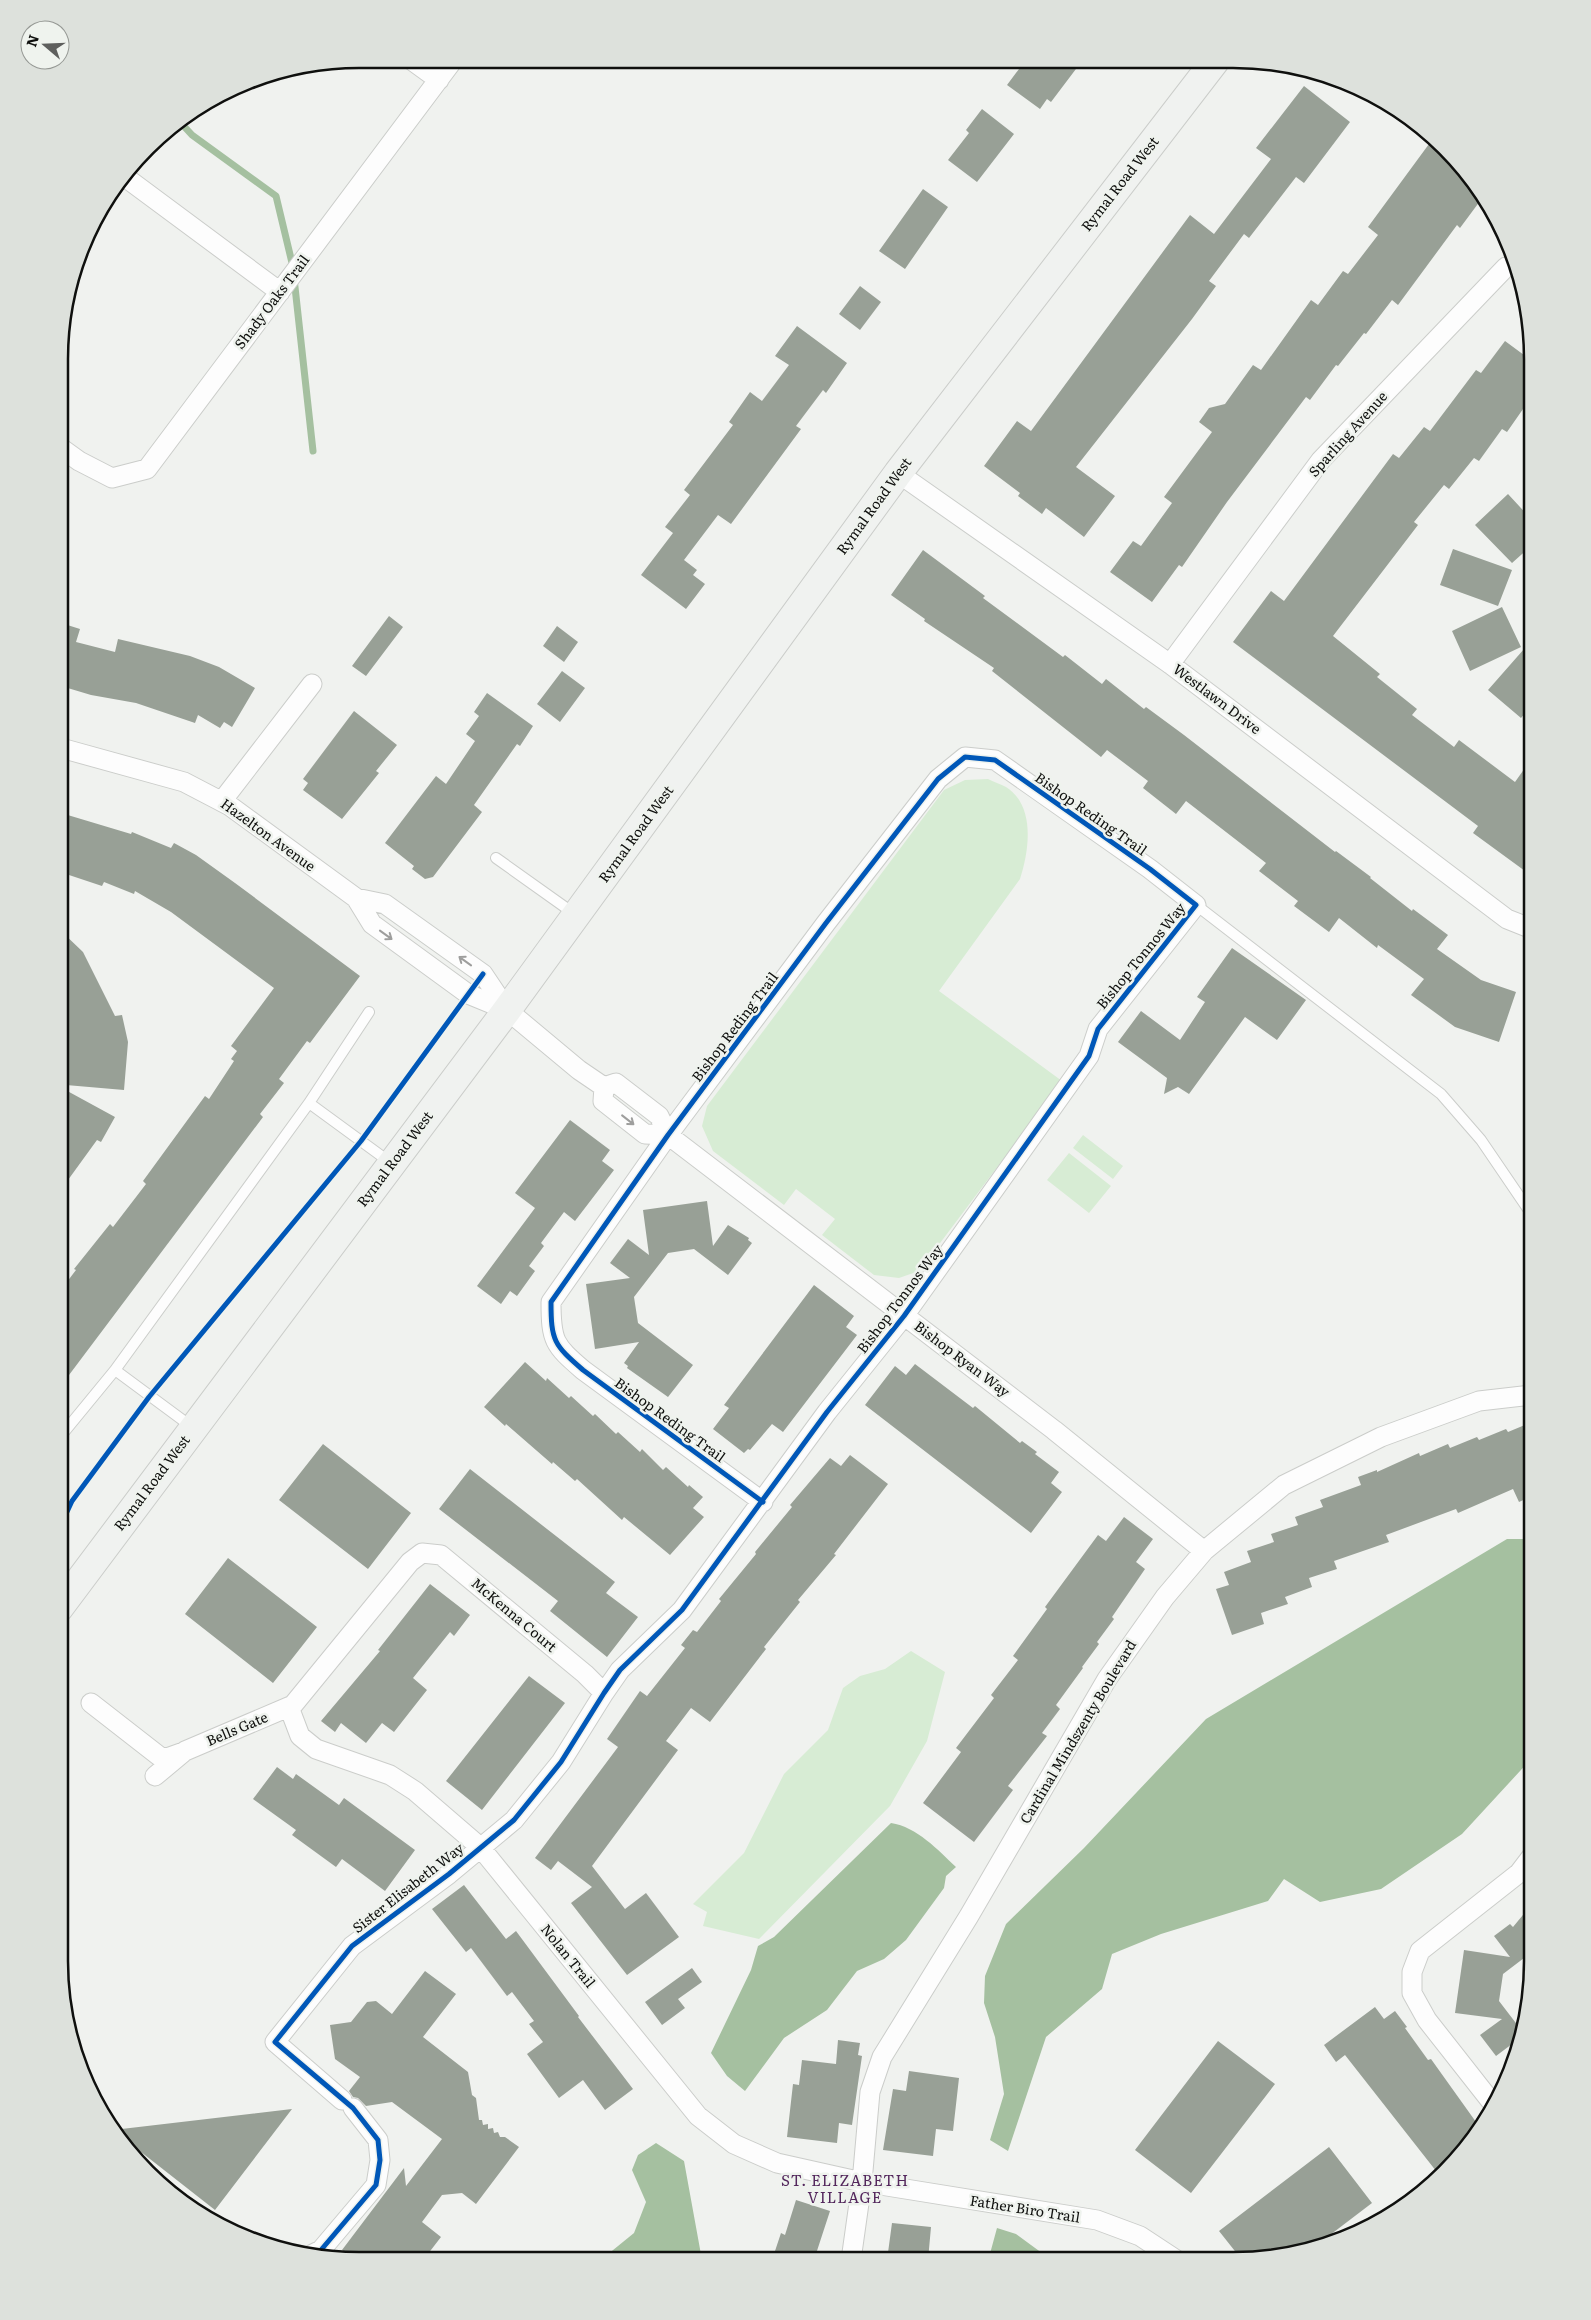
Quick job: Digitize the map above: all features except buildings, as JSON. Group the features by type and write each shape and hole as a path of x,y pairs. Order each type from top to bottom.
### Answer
{"main road":[{"name":"Rymal Road West","path":"68,1596 507,1010 898,473 1210,68"}],"street":[{"path":"422,68 439,80"},
{"name":"Shady Oaks Trail","path":"68,453 112,478 147,469 448,68"},
{"path":"129,180 280,292"},
{"name":"Sparling Avenue","path":"1170,664 1322,460 1506,267"},
{"name":"Westlawn Drive","path":"898,473 1170,664 1507,919 1524,925"},
{"path":"222,801 312,684"},
{"name":"Hazelton Avenue","path":"68,750 184,782 222,801 356,898 372,924 379,930 468,994 507,1010"},
{"name":"Bishop Reding Trail","path":"763,1502 584,1370 562,1352 551,1331 551,1302 668,1135 820,931 938,779 965,756 995,760 1150,869 1196,906"},
{"name":"Hazelton Avenue","path":"356,898 385,904 483,974 507,1010"},
{"name":"Bishop Tonnos Way","path":"604,1693 620,1670 682,1610 763,1502 827,1412 904,1316 1089,1056 1098,1029 1196,906"},
{"name":"Bishop Ryan Way","path":"507,1010 579,1070 604,1088 616,1083 659,1116 668,1135 1054,1430 1204,1551"},
{"name":"Cardinal Mindszenty Boulevard","path":"852,2252 862,2182 870,2092 882,2057 970,1916 1107,1679 1165,1597 1204,1551 1284,1485 1381,1437 1479,1402 1524,1396"},
{"name":"McKenna Court","path":"289,1708 293,1706 410,1562 422,1553 441,1555 577,1668 604,1693"},
{"path":"480,1847 514,1820 555,1769 604,1693"},
{"name":"Bells Gate","path":"91,1704 159,1756 167,1758 289,1708"},
{"name":"Nolan Trail","path":"289,1708 300,1736 316,1749 390,1775 415,1791 480,1847 698,2116 734,2144 777,2163 862,2182"},
{"name":"Bells Gate","path":"154,1776 184,1751"},
{"name":"Sister Elisabeth Way","path":"321,2250 376,2185 380,2160 378,2140 348,2104 275,2042 352,1946 449,1874 480,1847"},
{"path":"1489,2098 1427,2020 1412,1993 1412,1972 1420,1951 1524,1865"},
{"name":"Father Biro Trail","path":"862,2182 1096,2220 1140,2236 1164,2252"}],"lane":[{"path":"496,858 577,915"},
{"path":"1196,906 1440,1094 1481,1140 1524,1203"},
{"path":"68,1427 115,1370 309,1103 369,1012"},
{"path":"309,1103 392,1163"},
{"path":"115,1370 194,1428"}],"shaded area":[{"path":"988,779 1006,787 1016,795 1022,805 1028,830 1023,868 1020,879 939,991 1062,1081 919,1271 899,1278 874,1275 822,1235 835,1219 796,1189 784,1205 713,1151 702,1126 707,1106 944,790 965,780"},
{"path":"1083,1135 1123,1166 1113,1179 1073,1148"},
{"path":"1069,1153 1111,1186 1089,1213 1047,1180"},
{"path":"1507,1539 1524,1539 1524,1767 1462,1834 1381,1889 1320,1902 1284,1879 1268,1901 1161,1934 1112,1954 1102,1989 1046,2037 1008,2151 990,2140 1004,2094 995,2037 984,2003 985,1976 1006,1924 1084,1848 1206,1719"},
{"path":"911,1651 945,1672 927,1741 890,1806 759,1939 703,1926 707,1912 693,1904 744,1853 784,1774 828,1730 843,1688 860,1676 885,1669"},
{"path":"891,1823 901,1825 918,1834 956,1867 946,1876 944,1888 906,1940 884,1959 857,1971 827,2010 784,2038 745,2091 727,2076 711,2053 751,1970 758,1946 774,1937"},
{"path":"656,2143 684,2161 701,2252 611,2252 634,2233 646,2202 632,2170 638,2155"},
{"path":"997,2228 1016,2234 1041,2252 990,2252"}],"waterway":[{"path":"184,126 192,135 276,196 293,267"},
{"path":"294,278 313,451"}],"cycle path":[{"path":"965,757 995,760 1150,869 1196,905 1098,1029 1089,1056 904,1316 827,1412 762,1501 573,1362 560,1348 553,1334 551,1302 668,1135 826,923 938,779 965,757"},
{"path":"68,1510 72,1501 149,1397 361,1141 483,974"},
{"path":"321,2250 376,2185 380,2160 378,2140 353,2108 275,2042 352,1946 449,1874 514,1820 561,1762 620,1670 682,1610 762,1501"}],"district":[{"name":"ST. ELIZABETH VILLAGE","path":"845,2190"}]}
